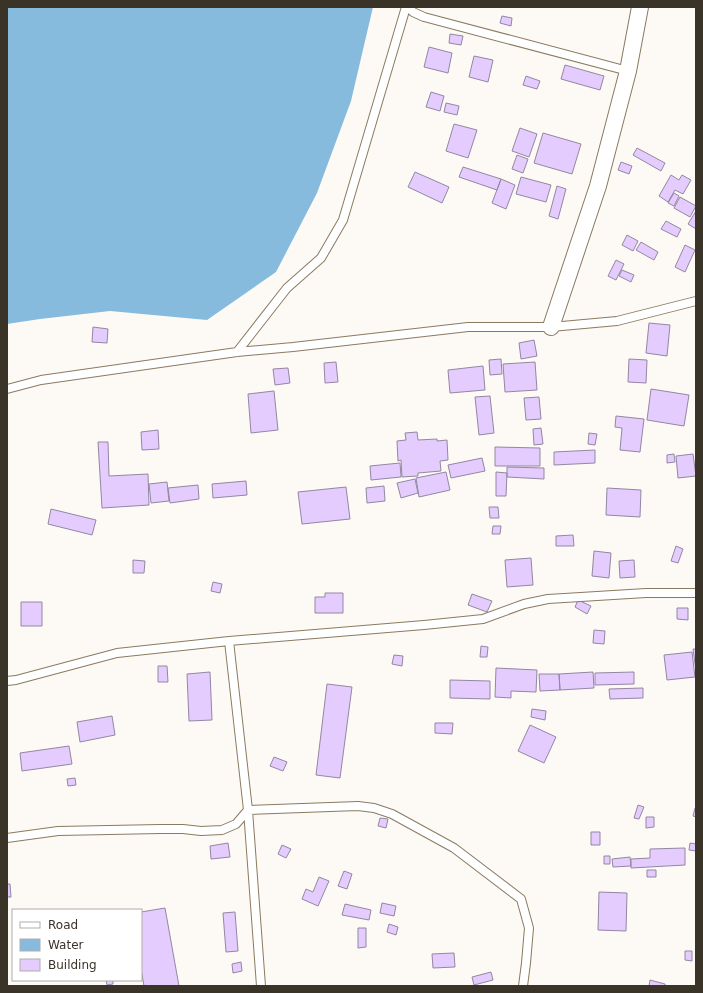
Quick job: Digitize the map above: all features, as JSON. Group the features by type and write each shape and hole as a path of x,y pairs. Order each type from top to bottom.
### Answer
{"street":[{"path":"551,327 598,186 628,71 640,7"}],"lane":[{"path":"237,352 287,288 320,258 342,220 407,7 413,12 424,17 628,71"},
{"path":"7,389 41,380 237,352 468,327 551,327 617,321 696,301"},
{"path":"7,681 16,680 117,653 229,640 424,626 483,619 524,604 548,599 646,593 696,593"},
{"path":"229,640 248,810 260,986"},
{"path":"7,838 58,831 183,829 201,832 222,830 236,824 248,810 358,806 374,808 392,814 454,848 521,899 529,928 523,986"}],"water":[{"path":"7,7 373,7 351,101 317,193 276,272 207,320 110,311 7,324"}],"building":[{"path":"502,16 512,18 511,26 500,23"},
{"path":"450,34 463,36 461,45 449,43"},
{"path":"429,47 452,53 448,73 424,67"},
{"path":"474,56 493,60 488,82 469,77"},
{"path":"565,65 604,76 600,90 561,79"},
{"path":"526,76 540,81 537,89 523,85"},
{"path":"431,92 444,96 440,111 426,107"},
{"path":"446,103 459,106 457,115 444,112"},
{"path":"454,124 477,130 468,158 446,151"},
{"path":"520,128 537,134 529,157 512,151"},
{"path":"543,133 581,144 572,174 534,163"},
{"path":"637,148 665,163 661,171 633,155"},
{"path":"517,155 528,159 523,173 512,169"},
{"path":"621,162 632,166 629,174 618,170"},
{"path":"463,167 501,179 497,190 459,177"},
{"path":"415,172 449,187 442,203 408,187"},
{"path":"671,175 679,180 682,175 691,180 683,194 675,190 668,202 659,196"},
{"path":"521,177 551,185 546,202 516,194"},
{"path":"501,179 515,185 506,209 492,203"},
{"path":"557,186 566,189 558,219 549,216"},
{"path":"674,193 679,196 674,206 668,203"},
{"path":"680,197 696,206 690,217 674,208"},
{"path":"696,211 696,229 688,224"},
{"path":"666,221 681,229 677,237 661,229"},
{"path":"627,235 638,241 633,251 622,245"},
{"path":"641,242 658,252 654,260 636,250"},
{"path":"685,245 695,250 685,272 675,267"},
{"path":"616,260 624,264 616,280 608,276"},
{"path":"622,270 634,275 631,282 619,276"},
{"path":"649,323 670,325 667,356 646,353"},
{"path":"93,327 108,329 107,343 92,342"},
{"path":"534,340 537,356 521,359 519,343"},
{"path":"501,359 502,374 490,375 489,360"},
{"path":"629,359 647,360 646,383 628,382"},
{"path":"336,362 338,382 325,383 324,363"},
{"path":"535,362 537,390 505,392 503,364"},
{"path":"483,366 485,390 450,393 448,370"},
{"path":"288,368 290,383 275,385 273,369"},
{"path":"651,389 689,395 684,426 647,420"},
{"path":"274,391 278,430 251,433 248,394"},
{"path":"490,396 494,433 479,435 475,397"},
{"path":"539,397 541,419 526,420 524,398"},
{"path":"616,416 644,419 640,452 620,450 622,428 615,427"},
{"path":"541,428 543,444 534,445 533,429"},
{"path":"158,430 159,449 142,450 141,432"},
{"path":"417,432 418,440 447,440 448,460 440,461 441,471 418,473 418,476 402,477 401,460 398,461 397,441 406,440 405,433"},
{"path":"589,433 597,434 595,445 588,444"},
{"path":"98,442 108,442 109,476 148,474 149,505 102,508"},
{"path":"495,447 540,448 540,466 495,466"},
{"path":"595,450 595,463 554,465 554,452"},
{"path":"674,454 675,462 667,463 667,455"},
{"path":"693,454 696,476 678,478 676,456"},
{"path":"482,458 485,471 451,478 448,465"},
{"path":"400,463 401,477 371,480 370,466"},
{"path":"507,467 544,468 544,479 507,477"},
{"path":"446,472 450,490 419,497 416,478"},
{"path":"496,472 507,473 506,496 496,496"},
{"path":"415,479 418,493 401,498 397,483"},
{"path":"246,481 247,495 213,498 212,484"},
{"path":"167,482 169,501 151,503 149,484"},
{"path":"198,485 199,499 170,503 168,488"},
{"path":"384,486 385,501 367,503 366,488"},
{"path":"346,487 350,519 302,524 298,492"},
{"path":"607,488 641,490 640,517 606,515"},
{"path":"489,507 498,507 499,518 490,518"},
{"path":"51,509 96,520 92,535 48,524"},
{"path":"493,526 501,526 500,534 492,534"},
{"path":"573,535 574,546 556,546 556,536"},
{"path":"676,546 683,549 678,563 671,561"},
{"path":"594,551 611,553 609,578 592,576"},
{"path":"531,558 533,585 507,587 505,560"},
{"path":"133,560 145,561 144,573 133,573"},
{"path":"634,560 635,577 620,578 619,561"},
{"path":"213,582 222,584 220,593 211,591"},
{"path":"325,593 343,593 343,613 315,613 315,597 325,597"},
{"path":"472,594 492,601 487,612 468,605"},
{"path":"578,600 591,606 587,614 575,607"},
{"path":"21,602 42,602 42,626 21,626"},
{"path":"677,608 688,608 688,620 677,619"},
{"path":"594,630 605,631 604,644 593,643"},
{"path":"481,646 488,647 487,657 480,657"},
{"path":"693,649 696,649 696,671"},
{"path":"692,652 695,677 667,680 664,655"},
{"path":"394,655 403,656 402,666 392,664"},
{"path":"158,666 167,666 168,682 158,682"},
{"path":"496,668 537,670 536,692 511,691 511,698 495,697"},
{"path":"210,672 212,720 189,721 187,674"},
{"path":"593,672 594,688 560,690 559,674"},
{"path":"634,672 634,684 595,685 595,673"},
{"path":"539,674 559,674 560,690 540,691"},
{"path":"450,680 490,681 490,699 450,698"},
{"path":"327,684 352,687 340,778 316,775"},
{"path":"643,688 643,698 610,699 609,689"},
{"path":"532,709 546,711 545,720 531,717"},
{"path":"112,716 115,735 80,742 77,722"},
{"path":"435,723 453,723 452,734 435,733"},
{"path":"530,725 556,737 544,763 518,751"},
{"path":"69,746 72,764 22,771 20,753"},
{"path":"274,757 287,762 283,771 270,766"},
{"path":"75,778 76,785 68,786 67,779"},
{"path":"638,805 644,807 639,819 634,818"},
{"path":"696,808 696,817 693,816"},
{"path":"646,817 654,817 654,827 646,828"},
{"path":"380,818 388,819 386,828 378,826"},
{"path":"591,832 600,832 600,845 591,845"},
{"path":"228,843 230,857 211,859 210,846"},
{"path":"690,843 696,844 696,851 689,850"},
{"path":"282,845 291,849 286,858 278,854"},
{"path":"685,848 685,865 631,868 631,859 650,858 650,849"},
{"path":"604,856 610,856 610,864 604,864"},
{"path":"630,857 631,866 613,867 612,859"},
{"path":"647,870 656,870 656,877 647,877"},
{"path":"344,871 352,874 347,889 338,886"},
{"path":"319,877 329,881 318,906 302,899 306,889 313,892"},
{"path":"7,884 10,884 11,897 7,897"},
{"path":"599,892 627,893 626,931 598,930"},
{"path":"382,903 396,906 394,916 380,913"},
{"path":"345,904 371,910 369,920 342,915"},
{"path":"165,908 179,986 144,986 142,975 142,912"},
{"path":"235,912 238,951 226,952 223,913"},
{"path":"389,924 398,927 396,935 387,932"},
{"path":"358,928 366,928 366,947 358,948"},
{"path":"685,951 692,951 692,961 685,960"},
{"path":"454,953 455,967 433,968 432,954"},
{"path":"241,962 242,971 233,973 232,964"},
{"path":"491,972 493,980 474,985 472,977"},
{"path":"650,980 665,984 665,986 649,986"},
{"path":"106,981 113,981 113,984 107,985"}]}
